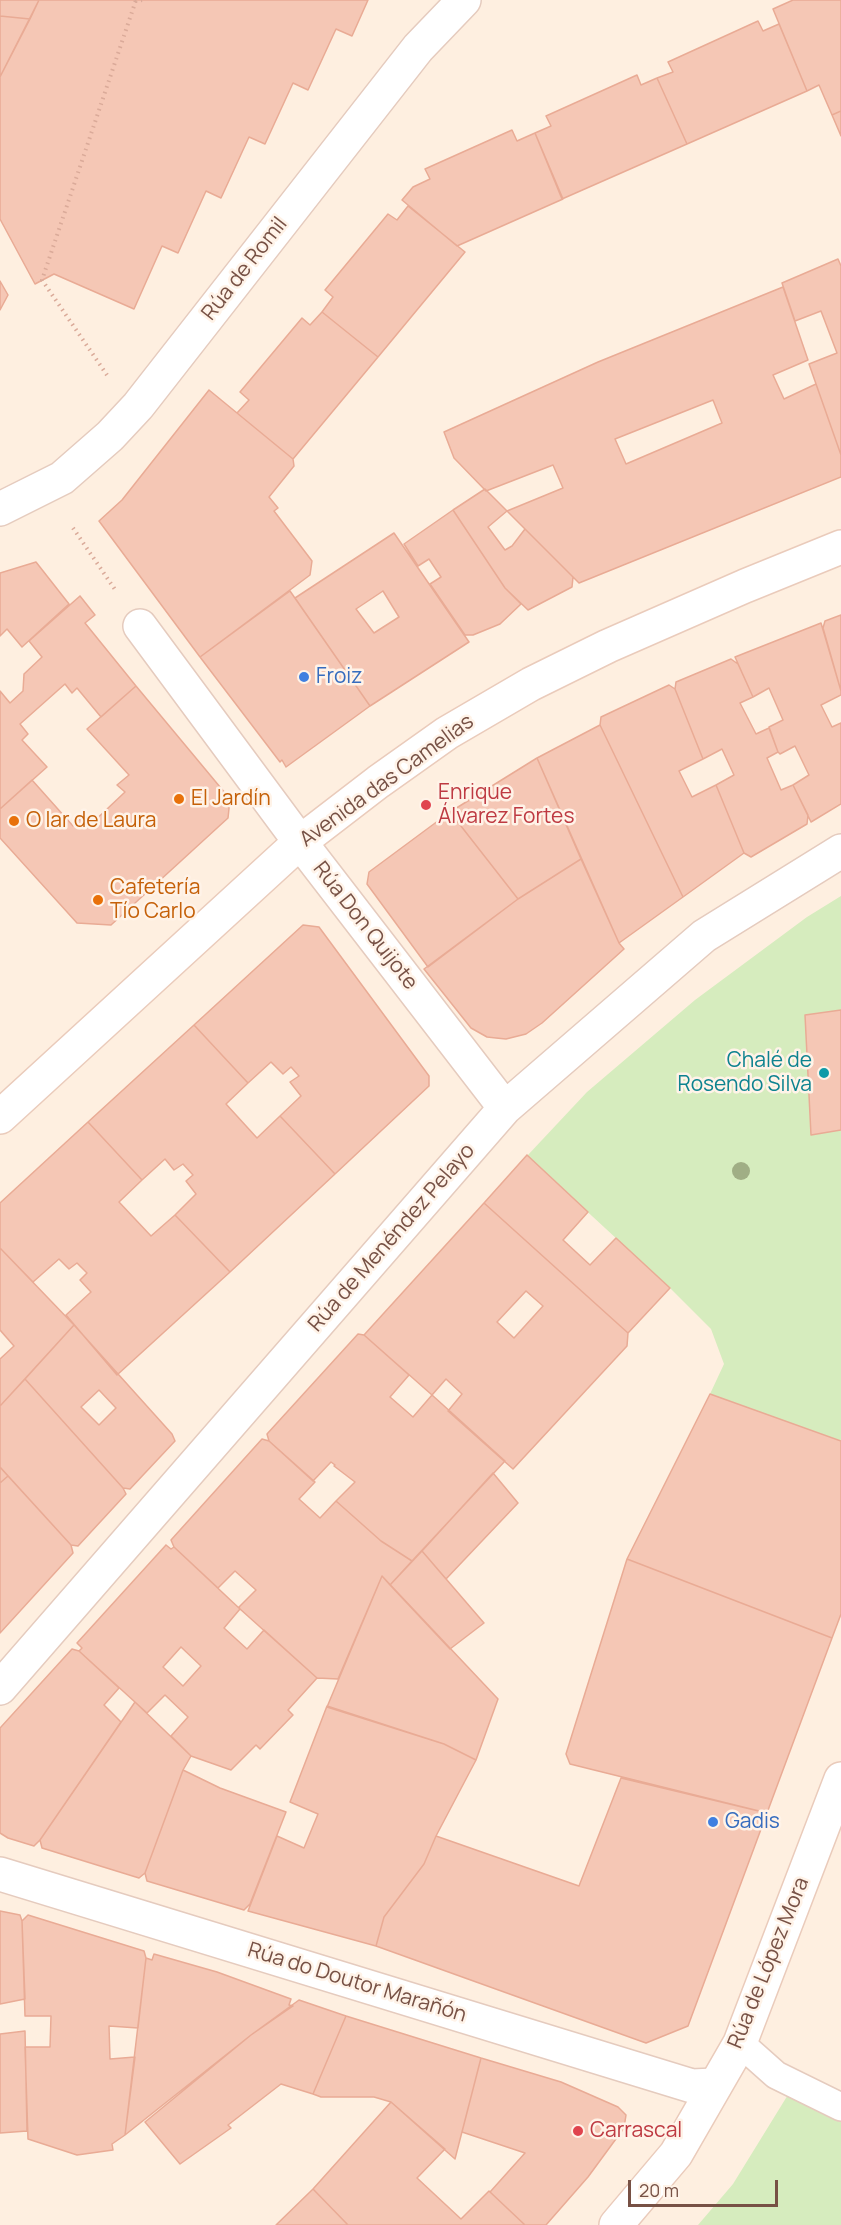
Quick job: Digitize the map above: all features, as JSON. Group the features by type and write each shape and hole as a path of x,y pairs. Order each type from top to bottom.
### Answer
{"street":[{"name":"Rúa de Romil","path":"0,509 63,478 110,436 138,406 418,48 464,0"},
{"name":"Avenida das Camelias","path":"0,1117 300,842 378,782 447,734 531,684 618,641 841,547"},
{"name":"Rúa Don Quijote","path":"141,626 300,842 505,1108"},
{"name":"Rúa de Menéndez Pelayo","path":"0,1688 505,1108 704,936 841,851"},
{"name":"Rúa de López Mora","path":"616,2225 676,2154 740,2043 841,1779"},
{"name":"Rúa do Doutor Marañón","path":"0,1874 692,2086 715,2085"}],"lane":[{"path":"740,2043 776,2075 841,2107"}],"path":[{"path":"112,382 42,280 136,0 142,0"},
{"path":"73,528 141,626"}],"green space":[{"path":"841,896 841,1441 710,1394 724,1364 711,1329 527,1156 587,1092 695,1000 807,917"},
{"path":"794,2085 841,2107 841,2225 698,2225 733,2184"}],"building":[{"path":"0,0 39,0 30,19 0,16"},
{"path":"39,0 368,0 352,36 336,29 308,90 293,83 265,144 249,137 221,198 206,191 178,253 162,246 134,309 54,274 35,284 0,219 0,77"},
{"path":"793,0 841,0 841,111 832,115 819,85 807,91 773,9"},
{"path":"0,16 30,19 0,77"},
{"path":"758,21 763,31 779,24 807,91 687,144 657,78 673,72 668,62"},
{"path":"637,75 641,85 657,78 687,144 562,199 535,133 551,126 546,116"},
{"path":"841,111 841,136 832,115"},
{"path":"512,130 517,141 535,133 563,199 457,246 402,200 413,187 430,179 425,169"},
{"path":"408,206 465,252 378,357 322,312 333,297 325,290 388,214 397,220"},
{"path":"838,259 841,266 841,455 809,364 837,353 821,311 795,321 782,283"},
{"path":"0,281 8,295 0,310"},
{"path":"783,287 808,360 773,375 784,399 816,384 841,455 841,477 579,583 507,511 563,488 553,465 486,491 454,458 444,432 598,362","holes":["713,400 722,423 626,464 615,439"]},
{"path":"322,312 378,357 293,459 237,413 249,400 240,392 302,318 310,325"},
{"path":"209,390 293,459 294,466 269,497 278,508 274,511 312,561 310,575 200,657 99,521 122,500"},
{"path":"485,489 507,511 488,527 505,550 512,546 525,529 573,577 572,587 528,610 505,588 453,510"},
{"path":"453,510 505,588 521,604 500,624 473,635 465,635 430,584 441,577 429,559 418,566 404,544"},
{"path":"394,533 469,642 370,706 295,598","holes":["383,591 399,617 374,633 356,609"]},
{"path":"36,562 69,604 22,647 7,629 0,636 0,573"},
{"path":"290,591 370,706 286,767 200,657"},
{"path":"80,596 95,615 85,623 136,686 101,717 77,688 72,693 65,684 20,724 28,734 22,740 47,767 0,809 0,691 10,703 23,691 24,674 42,657 29,641"},
{"path":"841,615 841,691 823,628 825,621"},
{"path":"821,623 841,691 841,695 821,705 832,727 841,723 841,804 811,822 793,785 809,775 795,746 780,754 778,752 769,727 783,720 769,688 753,697 735,657"},
{"path":"731,659 738,664 753,697 740,703 756,734 769,728 778,752 767,758 781,790 793,785 808,815 807,824 751,857 744,853 716,785 734,775 722,749 703,759 675,689 676,682"},
{"path":"669,685 675,689 703,759 679,771 692,797 716,785 744,853 683,897 600,725 601,717"},
{"path":"136,686 230,799 228,818 111,925 77,923 0,838 0,809 32,780 73,826 80,819 88,827 125,792 117,785 129,775 87,729"},
{"path":"600,725 683,897 619,943 537,758"},
{"path":"537,758 581,859 518,899 450,812"},
{"path":"450,812 518,899 428,967 367,884 369,872"},
{"path":"581,859 619,943 624,949 542,1023 526,1034 506,1039 496,1038 487,1037 471,1028 424,969 518,899"},
{"path":"303,925 319,927 429,1076 429,1086 335,1174 280,1116 301,1096 290,1082 299,1076 291,1067 283,1074 271,1062 248,1083 194,1025"},
{"name":"Chalé de Rosendo Silva","path":"841,1010 841,1130 811,1135 805,1015"},
{"path":"194,1025 248,1083 226,1104 257,1138 280,1116 335,1174 230,1272 175,1215 196,1194 186,1181 193,1175 183,1164 174,1170 165,1159 142,1180 88,1122"},
{"path":"88,1122 142,1180 119,1202 151,1236 175,1215 230,1272 117,1375 66,1315 91,1292 80,1280 87,1273 77,1263 69,1269 59,1259 33,1282 0,1248 0,1203"},
{"path":"527,1155 588,1212 563,1240 590,1265 616,1238 670,1288 628,1333 484,1203"},
{"path":"484,1203 628,1333 627,1346 513,1469 448,1411 462,1394 446,1379 432,1395 364,1335","holes":["526,1291 543,1306 514,1338 497,1322"]},
{"path":"0,1248 74,1325 0,1406 0,1359 14,1346 0,1330"},
{"path":"74,1325 172,1434 175,1441 130,1489 123,1488 25,1379","holes":["99,1390 116,1408 99,1425 81,1407"]},
{"path":"358,1334 364,1335 409,1375 390,1397 413,1417 432,1395 505,1461 412,1561 381,1541 336,1501 355,1482 331,1462 313,1481 269,1441 267,1434"},
{"path":"25,1379 126,1494 78,1546 71,1545 0,1467 0,1406"},
{"path":"710,1394 841,1441 841,1614 832,1638 627,1559"},
{"path":"262,1439 269,1441 315,1482 299,1499 320,1518 336,1501 381,1541 412,1561 390,1585 382,1576 338,1679 317,1678 240,1609 239,1607 256,1590 235,1571 218,1588 174,1547 171,1540"},
{"path":"0,1467 8,1476 0,1483"},
{"path":"493,1473 518,1503 446,1579 422,1551"},
{"path":"8,1476 71,1545 73,1553 0,1633 0,1483"},
{"path":"166,1545 171,1549 174,1547 240,1609 224,1628 247,1649 264,1630 317,1678 288,1710 293,1715 260,1749 256,1745 231,1770 191,1756 171,1736 188,1717 165,1695 147,1713 79,1651 82,1648 77,1643","holes":["181,1647 201,1666 183,1686 163,1667"]},
{"path":"422,1551 484,1623 450,1649 390,1585"},
{"path":"627,1559 832,1638 767,1813 570,1764 566,1754"},
{"path":"382,1576 498,1699 476,1760 444,1744 327,1707"},
{"path":"72,1649 79,1651 119,1688 104,1705 121,1722 34,1846 8,1838 0,1833 0,1728"},
{"path":"135,1702 191,1756 183,1770 145,1873 139,1878 42,1848 40,1840"},
{"path":"327,1706 444,1744 476,1760 424,1864 384,1917 376,1946 248,1911 277,1836 304,1848 318,1814 290,1802"},
{"path":"183,1770 220,1788 286,1812 250,1904 244,1910 147,1881 145,1873"},
{"path":"621,1778 767,1813 688,2026 646,2043 376,1946 384,1917 424,1864 436,1836 579,1886"},
{"path":"0,1911 20,1915 22,1921 25,1999 0,2004"},
{"path":"28,1915 144,1951 146,1958 138,2028 109,2026 110,2059 135,2057 125,2135 112,2144 113,2150 77,2155 28,2139 25,2047 50,2047 51,2016 25,2016 22,1921"},
{"path":"154,1954 217,1972 291,1999 289,2005 293,2006 251,2035 125,2135 146,1958 152,1960"},
{"path":"299,2000 346,2016 313,2094 281,2084 228,2125 231,2128 180,2164 145,2122 251,2035"},
{"path":"346,2016 481,2058 455,2159 391,2102 374,2097 321,2097 313,2094"},
{"path":"25,2031 27,2131 0,2133 0,2034"},
{"path":"481,2058 561,2082 618,2107 626,2115 624,2128 588,2177 546,2225 525,2225 490,2192 525,2153 462,2132"},
{"path":"391,2102 445,2149 417,2178 461,2219 489,2191 525,2225 348,2225 313,2189"},
{"path":"313,2189 348,2225 276,2225"}],"place":[{"name":"Froiz","path":"304,677"},
{"name":"El Jardín","path":"179,799"},
{"name":"Enrique Álvarez Fortes","path":"426,805"},
{"name":"O lar de Laura","path":"14,821"},
{"name":"Cafetería Tío Carlo","path":"98,900"},
{"name":"Chalé de Rosendo Silva","path":"824,1073"},
{"name":"Gadis","path":"713,1822"},
{"name":"Carrascal","path":"578,2131"}]}
